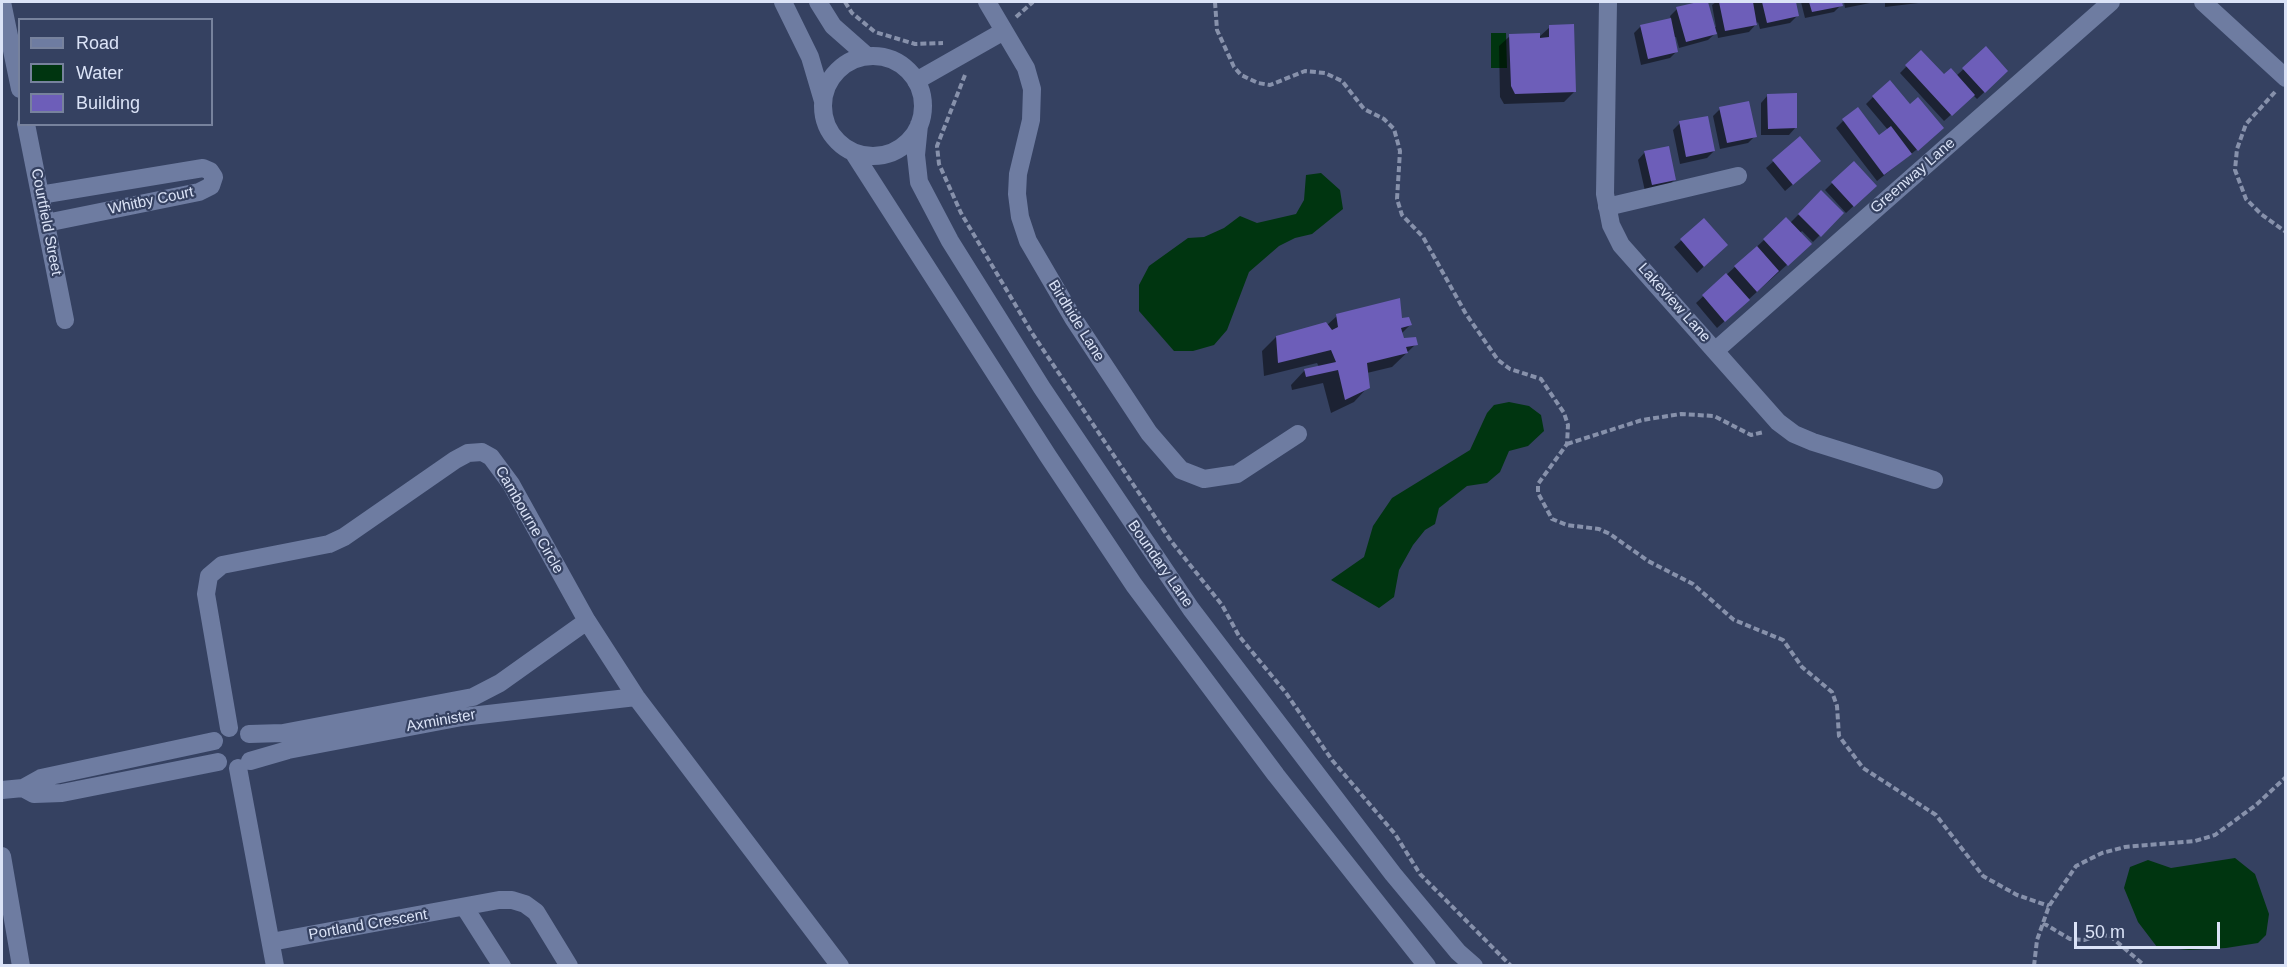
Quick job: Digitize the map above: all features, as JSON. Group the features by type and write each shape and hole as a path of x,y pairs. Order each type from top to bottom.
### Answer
{"street":[{"path":"2,2 18,79"},
{"path":"783,2 810,57 823,101 824,116 830,131 840,144 853,152 868,156 884,155 905,144 919,125 923,108 921,91 916,81 901,64 885,57 867,56 851,61 837,71 827,85 823,101"},
{"path":"818,2 833,26 867,56"},
{"name":"Birdhide Lane","path":"987,2 1026,68 1032,89 1031,120 1018,174 1017,195 1020,217 1028,241 1073,318 1149,433 1181,470 1204,479 1237,474 1298,434"},
{"name":"Lakeview Lane","path":"1608,2 1604,137 1607,207 1621,245 1778,422 1794,434 1813,442 1934,480"},
{"name":"Greenway Lane","path":"1716,350 2111,2"},
{"path":"2203,2 2282,82"},
{"path":"916,81 1004,31"},
{"name":"Boundary Lane","path":"919,125 916,155 919,182 951,241 1048,398 1191,609 1393,874 1458,952 1473,966"},
{"name":"Courtfield Street","path":"26,126 65,320"},
{"path":"853,152 1042,447 1134,585 1276,775 1427,966"},
{"name":"Whitby Court","path":"40,195 203,168 210,171 214,177 211,186 199,192 45,223"},
{"path":"1607,207 1738,176"},
{"name":"Cambourne Circle","path":"229,728 206,594 209,576 222,565 329,544 344,537 455,460 468,453 482,452 491,457 501,470 587,621 636,697 840,966"},
{"name":"Axminister","path":"249,734 284,733 473,698 500,683 587,621"},
{"name":"Axminister","path":"244,765 288,750 462,717 636,697"},
{"path":"218,762 213,748 214,741 222,730 243,729 249,734 254,747 244,765 275,966"},
{"path":"2,790 23,788 41,778 214,741"},
{"path":"23,788 34,794 62,793 218,762 231,769 244,765"},
{"path":"2,856 21,966"},
{"name":"Portland Crescent","path":"271,942 499,900 525,904 536,912 569,966"},
{"path":"465,908 502,966"}],"path":[{"path":"845,2 852,13 875,32 915,44 961,44 970,62 954,108 937,146 939,164 961,213 1032,333 1171,541 1222,605 1239,636 1286,693 1332,760 1395,834 1420,874 1511,966"},
{"path":"1215,2 1217,30 1234,67 1241,75 1258,83 1270,85 1305,71 1325,74 1342,81 1364,110 1384,119 1394,129 1400,152 1397,199 1402,215 1423,237 1466,314 1498,360 1510,369 1533,376 1545,384 1564,412 1568,425 1567,444 1538,484 1538,494 1552,519 1568,525 1599,529 1610,534 1648,561 1693,584 1734,620 1783,640 1802,667 1832,692 1837,706 1839,736 1863,768 1936,815 1983,876 2017,895 2049,906"},
{"path":"2282,82 2246,124 2237,149 2235,170 2246,199 2261,214 2286,232"},
{"path":"1567,444 1664,416 1693,414 1714,416 1751,435 1765,432 1778,422"},
{"path":"2034,966 2049,906 2076,866 2086,859 2125,847 2194,841 2215,836 2256,805 2286,777"},
{"path":"2043,923 2070,939 2084,940 2097,936 2110,936 2145,966"}],"water":[{"path":"1491,33 1506,33 1507,68 1491,68"},
{"path":"1321,173 1340,190 1343,209 1312,234 1295,238 1279,246 1249,272 1227,330 1214,345 1193,351 1174,351 1139,311 1139,285 1149,266 1188,238 1204,237 1224,228 1240,216 1257,223 1296,214 1304,200 1306,175"},
{"path":"1509,402 1529,406 1541,415 1544,431 1528,446 1509,451 1500,472 1487,483 1467,486 1439,508 1435,524 1425,530 1413,545 1399,570 1394,597 1379,608 1331,580 1364,557 1373,526 1392,498 1470,450 1487,413 1494,405"},
{"path":"2235,858 2255,874 2269,914 2266,935 2258,943 2226,948 2189,950 2157,947 2138,922 2124,888 2130,867 2148,860 2171,868"}],"building":[{"path":"1708,2 1717,34 1686,42 1676,7"},
{"path":"1719,2 1753,2 1757,25 1725,31"},
{"path":"1762,2 1796,2 1799,16 1767,23"},
{"path":"1809,2 1842,2 1843,6 1812,12"},
{"path":"1671,18 1678,52 1648,59 1640,25"},
{"path":"1574,24 1576,92 1515,94 1511,86 1509,34 1540,33 1540,38 1549,37 1549,25"},
{"path":"1986,46 2008,71 1985,93 1962,68"},
{"path":"1921,50 1944,74 1951,68 1975,95 1952,116 1905,65"},
{"path":"1890,80 1910,104 1918,97 1944,128 1918,151 1872,96"},
{"path":"1797,93 1797,128 1768,129 1767,94"},
{"path":"1749,101 1757,137 1727,143 1719,107"},
{"path":"1858,107 1879,135 1891,126 1912,154 1884,175 1842,119"},
{"path":"1708,116 1715,151 1686,157 1679,121"},
{"path":"1800,136 1821,161 1793,185 1772,160"},
{"path":"1669,146 1676,180 1652,185 1644,151"},
{"path":"1854,161 1877,186 1854,207 1831,182"},
{"path":"1821,190 1844,213 1821,237 1798,214"},
{"path":"1786,217 1812,244 1788,266 1763,239"},
{"path":"1704,218 1728,245 1704,267 1680,239"},
{"path":"1757,246 1779,271 1757,292 1734,266"},
{"path":"1726,273 1750,300 1725,322 1702,295"},
{"path":"1400,298 1402,318 1409,317 1412,325 1401,328 1404,338 1416,337 1418,345 1406,347 1408,353 1367,363 1370,388 1345,400 1338,370 1306,377 1304,369 1336,362 1331,350 1278,363 1276,336 1326,322 1332,330 1338,327 1336,314"}]}
